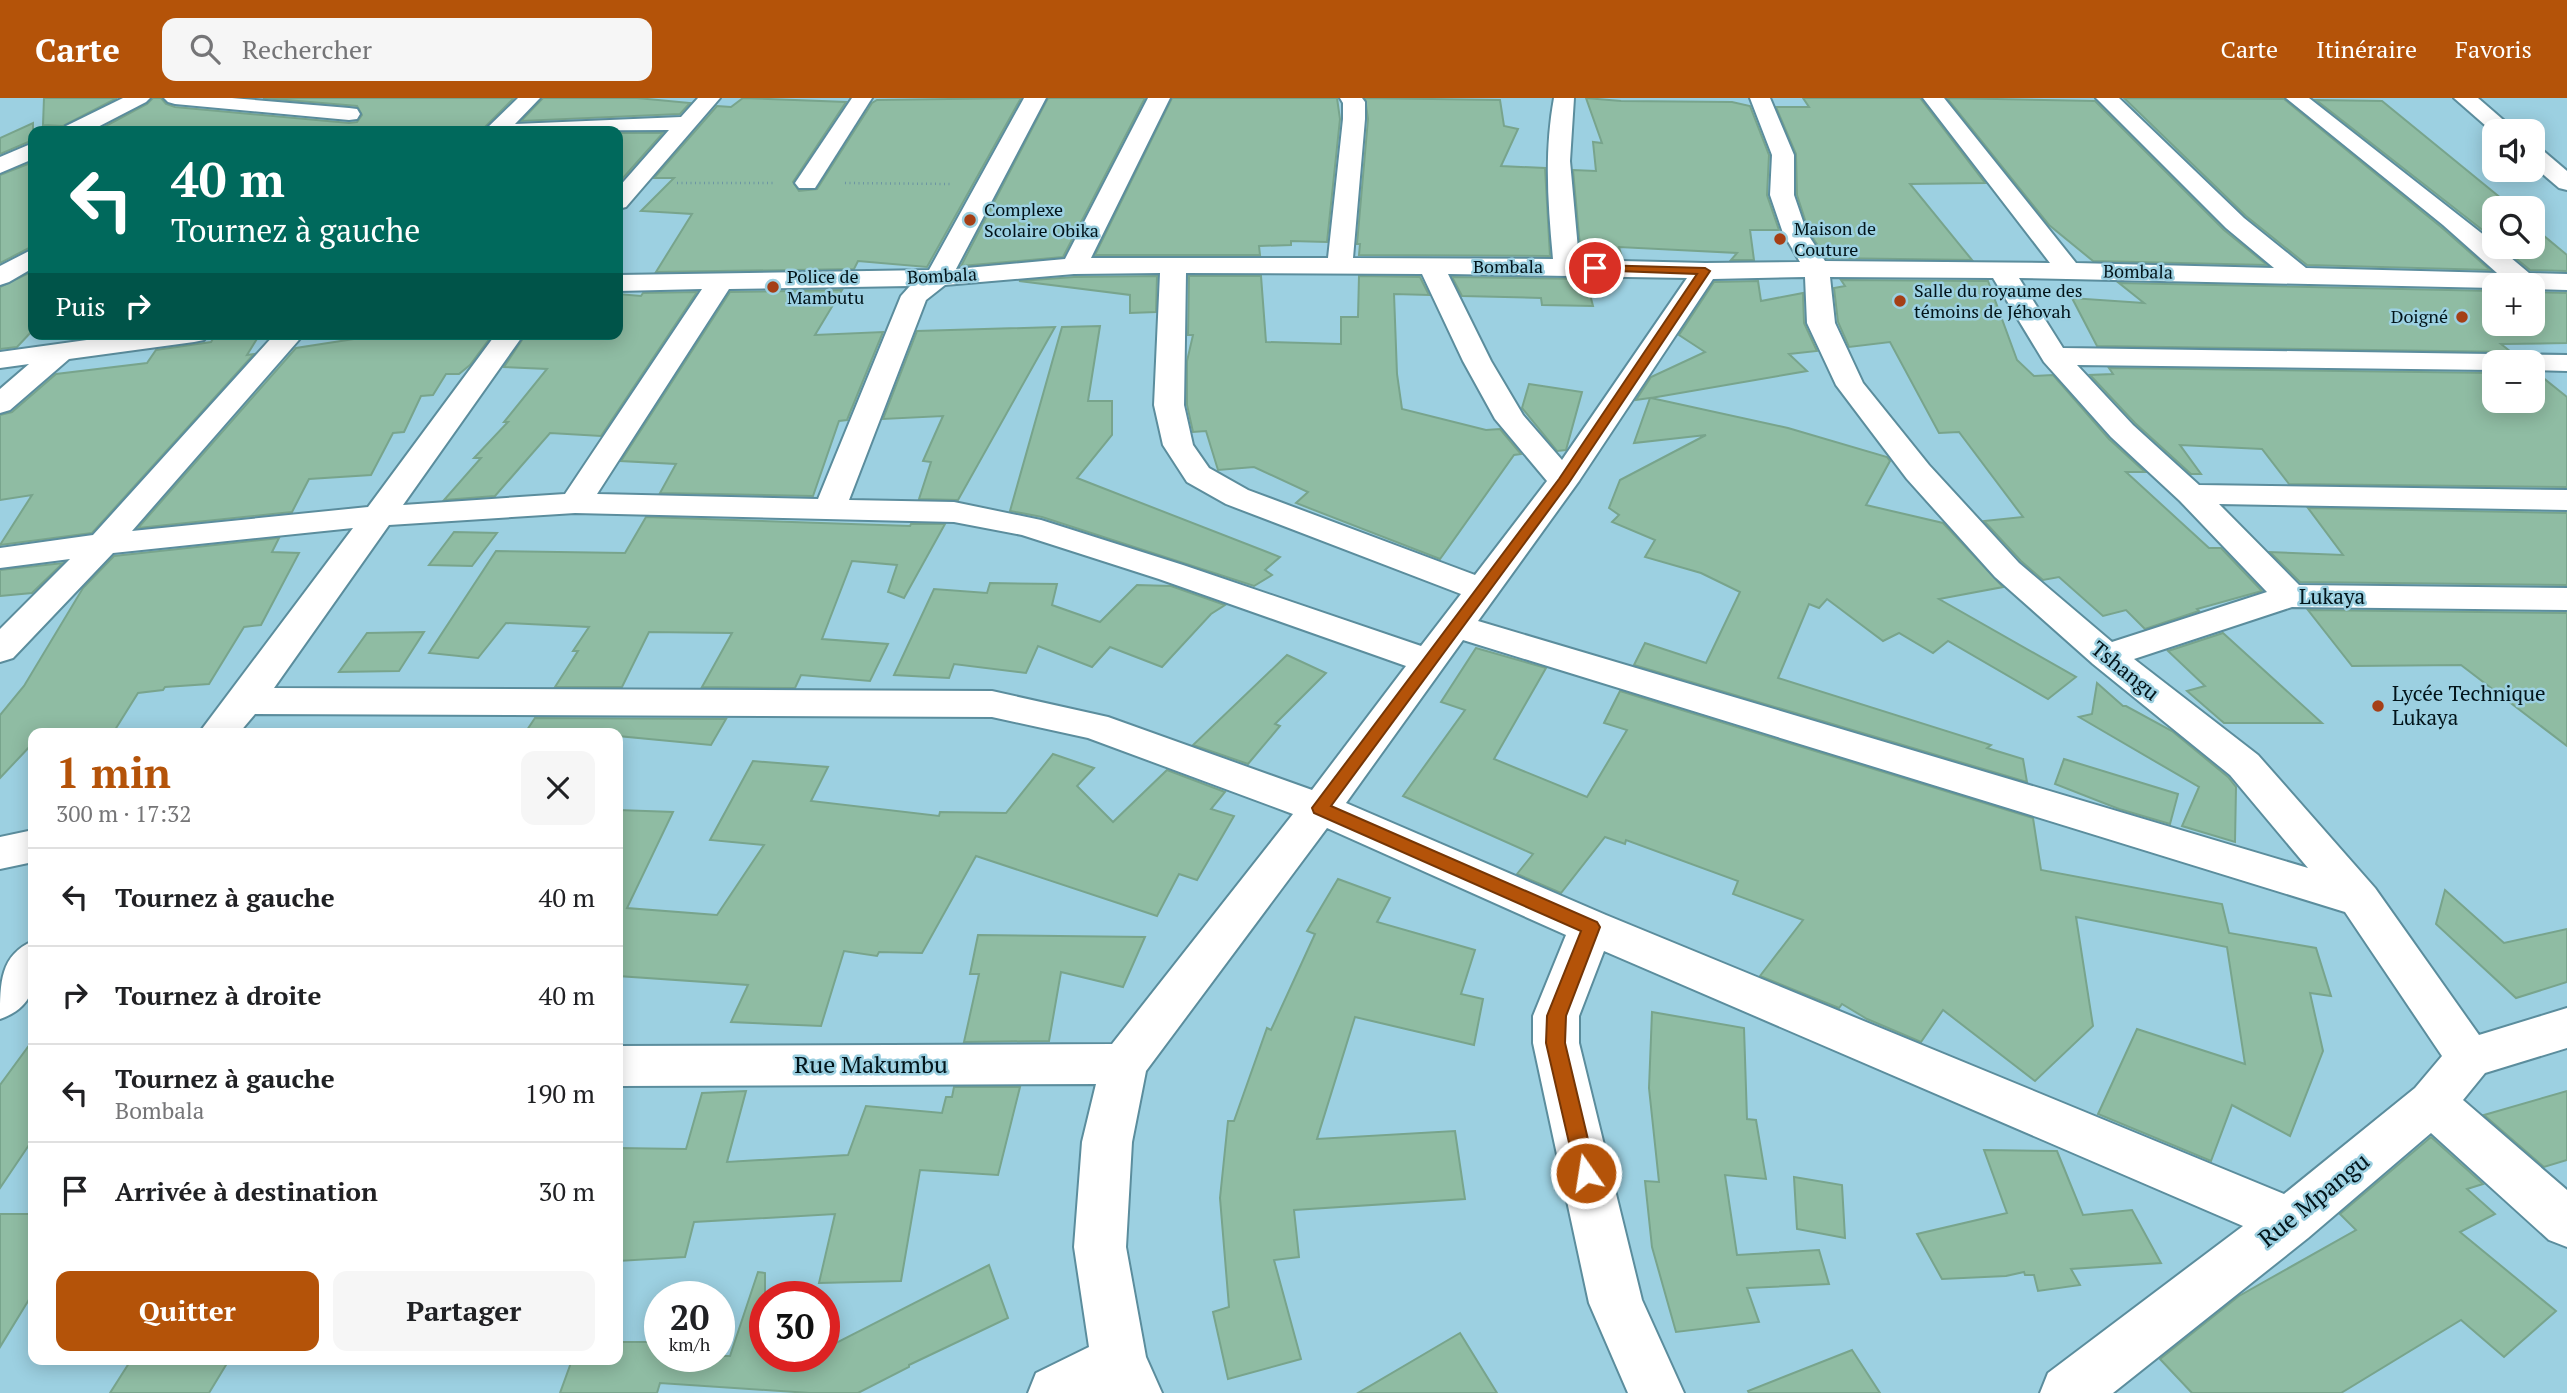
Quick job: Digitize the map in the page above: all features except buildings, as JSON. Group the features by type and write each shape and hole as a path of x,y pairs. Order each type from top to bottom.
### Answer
{"street":[{"path":"85,126 139,98"},
{"path":"175,98 349,114"},
{"path":"257,126 304,98"},
{"path":"335,126 368,98"},
{"path":"500,126 530,98"},
{"path":"623,196 709,98"},
{"path":"807,183 862,98"},
{"path":"830,508 914,296 938,278 1035,98"},
{"path":"1074,266 1159,98"},
{"path":"1340,267 1354,119 1354,102 1350,98"},
{"path":"1564,98 1559,124 1556,177 1567,267"},
{"path":"1760,98 1783,155 1782,195 1795,233 1816,269"},
{"path":"1933,98 2069,271"},
{"path":"2107,98 2235,223 2298,275"},
{"path":"2296,98 2452,220 2513,273"},
{"path":"2465,98 2490,119"},
{"path":"621,126 687,123"},
{"path":"0,166 28,152"},
{"path":"2545,162 2562,173"},
{"path":"0,277 28,260"},
{"path":"1173,265 1169,405 1178,445 1198,475 1237,497 1482,590"},
{"name":"Bombala","path":"623,283 938,278 1074,266 1173,265 1567,267 1705,271 2069,271 2482,280"},
{"path":"1431,266 1477,361 1510,419 1563,481"},
{"name":"Tshangu","path":"1816,269 1821,323 1850,385 1918,472 2007,570 2106,656 2244,765 2360,900 2469,1058"},
{"path":"1056,1393 1126,1377 1100,1247 1107,1142 1124,1064 1320,808 1563,481 1705,271"},
{"path":"2002,271 2054,356 2122,431 2191,494 2290,596"},
{"path":"575,503 721,281"},
{"name":"Bombala","path":"2545,282 2567,282"},
{"path":"0,404 75,340"},
{"path":"0,360 152,340"},
{"path":"0,650 103,544 285,340"},
{"path":"222,728 245,701 506,340"},
{"path":"2054,356 2482,362"},
{"path":"2545,362 2567,363"},
{"path":"2191,494 2567,500"},
{"path":"0,558 103,544 379,516 575,503 954,512 1029,527 1171,572 1429,661"},
{"name":"Lukaya","path":"2106,656 2290,596 2567,599"},
{"path":"1456,626 2360,900"},
{"path":"245,701 992,704 1095,726 1320,808 1591,927 2290,1221"},
{"path":"0,853 28,847"},
{"path":"1591,927 1556,1016 1556,1043 1616,1303 1656,1393"},
{"path":"0,1000 28,965"},
{"path":"2469,1058 2567,1028"},
{"name":"Rue Mpangu","path":"2068,1393 2290,1221 2432,1103 2469,1058"},
{"name":"Rue Makumbu","path":"623,1066 1124,1064"},
{"path":"2432,1103 2567,1223"}],"place":[{"name":"Complexe Scolaire Obika","path":"970,220"},
{"name":"Maison de Couture","path":"1780,239"},
{"name":"Police de Mambutu","path":"773,287"},
{"name":"Salle du royaume des témoins de Jéhovah","path":"1900,301"},
{"name":"Doigné","path":"2462,317"},
{"name":"Lycée Technique Lukaya","path":"2378,706"}],"route":[{"path":"1586,1173 1556,1043 1556,1016 1591,927 1320,808 1563,481 1705,271 1595,268"}]}
